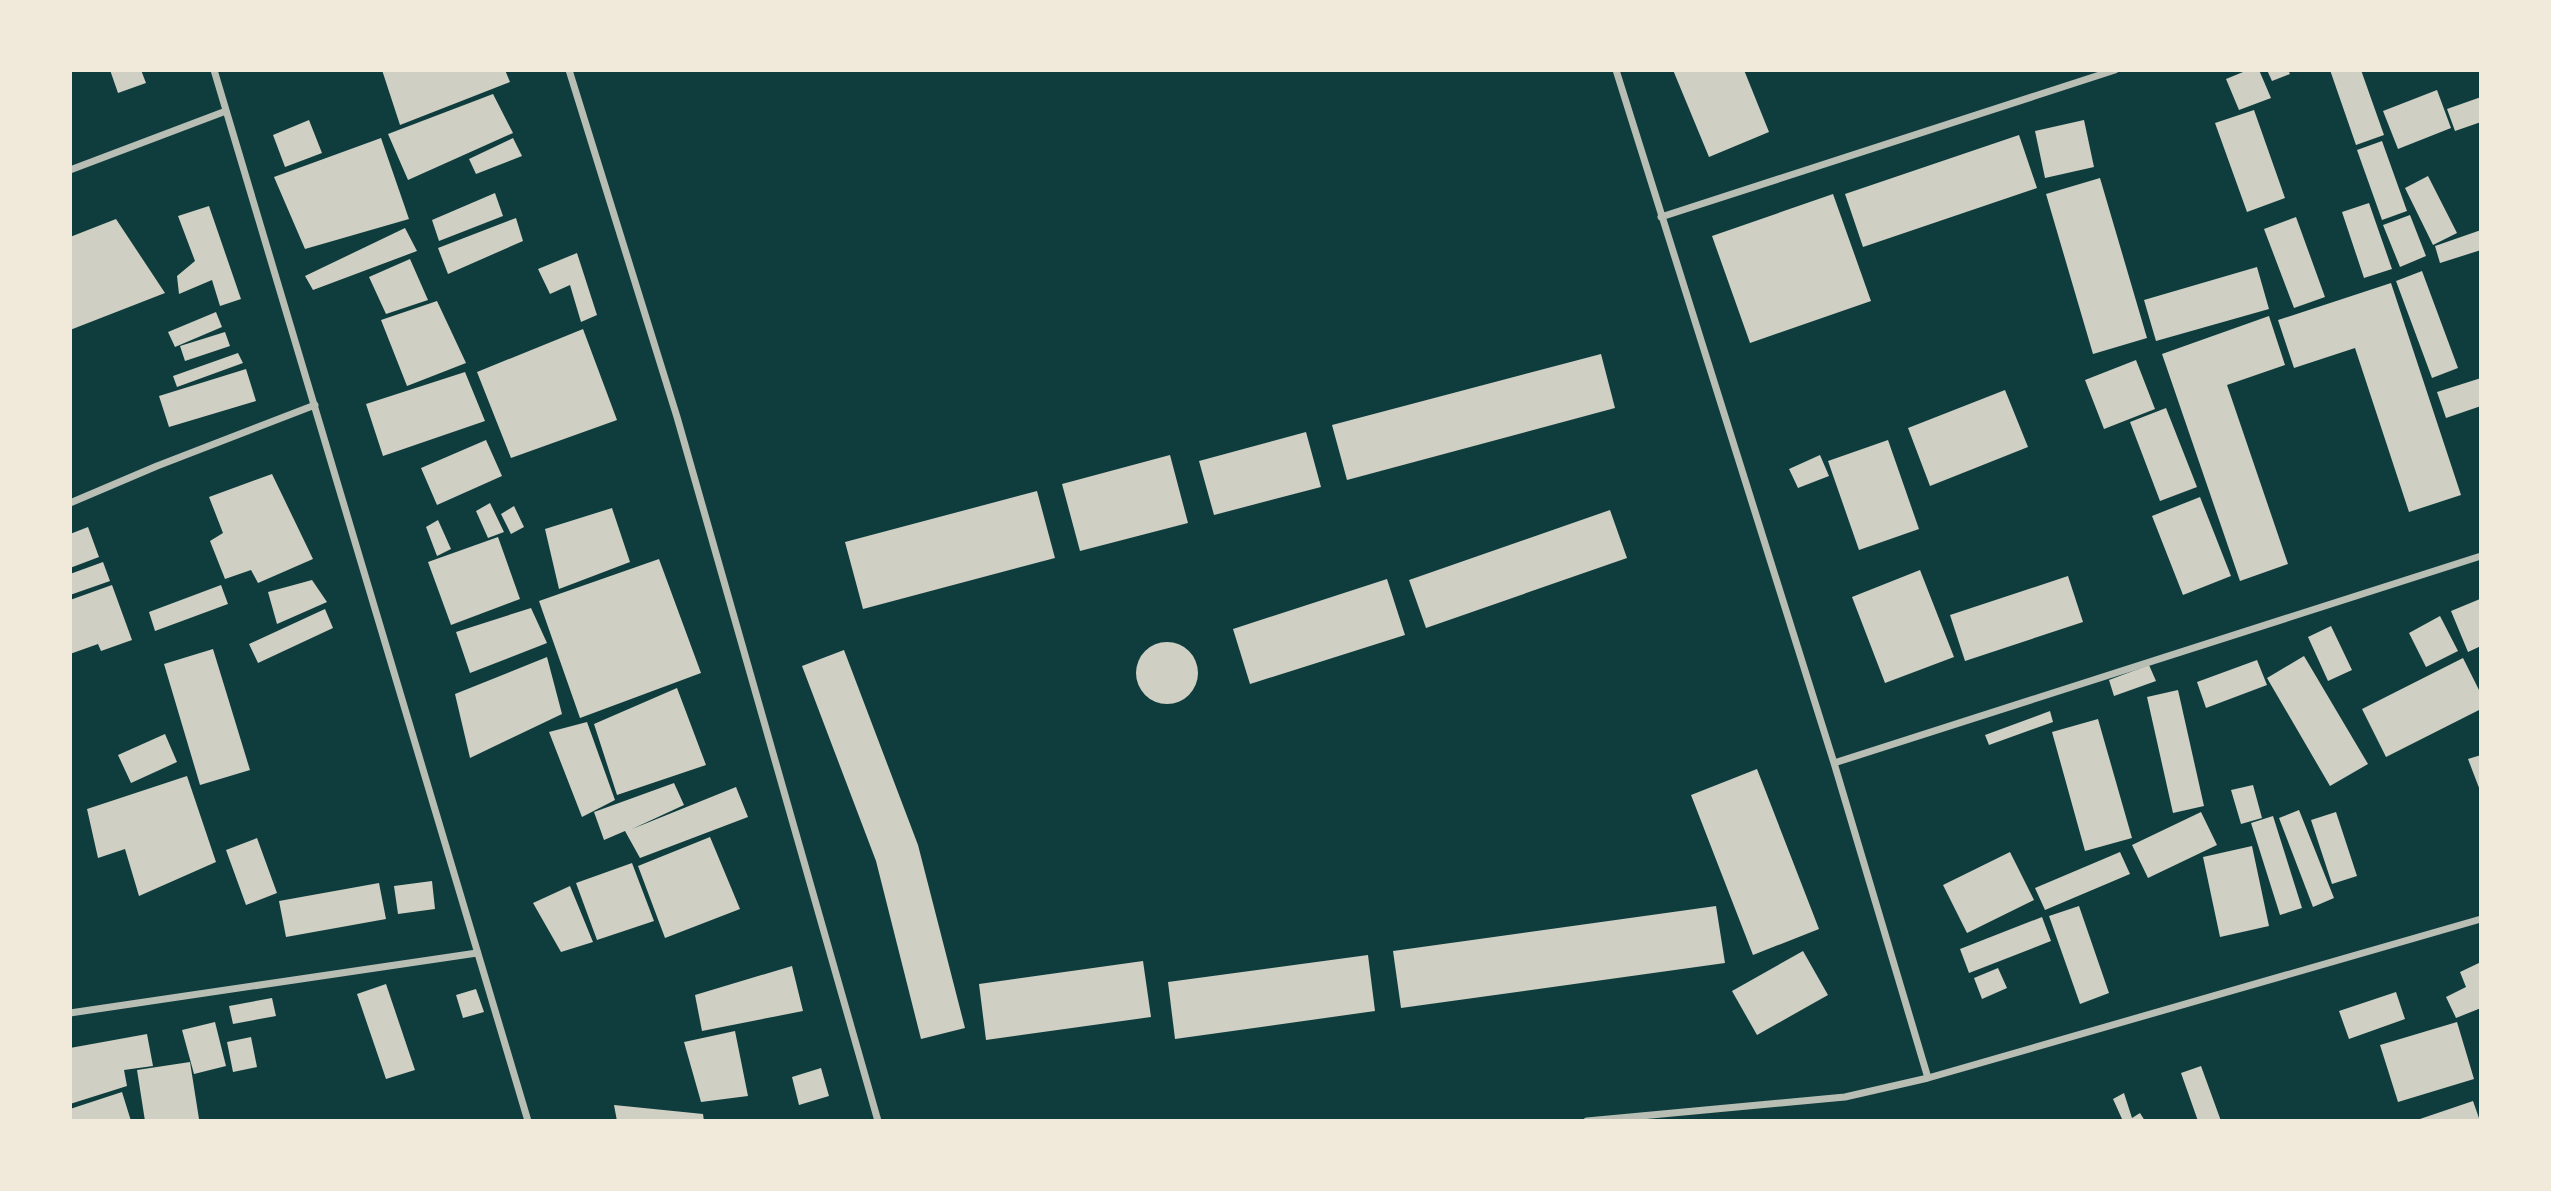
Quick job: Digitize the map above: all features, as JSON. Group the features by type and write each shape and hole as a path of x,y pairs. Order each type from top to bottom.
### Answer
{"street":[{"path":"214,70 528,1121"},
{"path":"569,70 677,417 878,1121"},
{"path":"1616,70 1834,763 1928,1078"},
{"path":"1661,217 2115,70"},
{"path":"70,170 226,111"},
{"path":"70,503 315,405"},
{"path":"1834,763 2481,556"},
{"path":"1587,1121 1845,1097 1928,1078 2481,919"},
{"path":"70,1013 477,953"}],"building":[{"path":"110,70 141,70 146,83 118,93"},
{"path":"382,70 505,70 510,82 400,125"},
{"path":"1673,70 1744,70 1769,132 1709,157"},
{"path":"2248,70 2259,70 2271,98 2239,110 2226,79"},
{"path":"2267,70 2288,70 2290,74 2272,81"},
{"path":"2330,70 2361,70 2384,135 2356,145"},
{"path":"2437,90 2451,128 2398,149 2383,111"},
{"path":"493,94 513,133 408,180 388,134"},
{"path":"2481,97 2481,122 2455,131 2447,109"},
{"path":"2254,110 2285,198 2247,212 2215,123"},
{"path":"309,120 322,153 285,167 273,135"},
{"path":"2084,120 2094,167 2045,178 2035,131"},
{"path":"2019,135 2037,188 1863,247 1845,194"},
{"path":"381,138 409,219 305,249 274,177"},
{"path":"513,138 522,156 476,174 469,159"},
{"path":"2382,141 2407,211 2382,220 2357,150"},
{"path":"2428,176 2457,233 2433,245 2405,188"},
{"path":"2100,178 2147,338 2093,354 2046,194"},
{"path":"495,193 503,216 439,241 432,220"},
{"path":"1833,194 1871,301 1750,343 1712,236"},
{"path":"2369,203 2392,269 2364,278 2342,212"},
{"path":"209,206 241,299 220,306 212,280 179,294 177,276 195,261 178,216"},
{"path":"2410,215 2426,256 2400,267 2383,225"},
{"path":"2296,217 2325,297 2294,308 2264,229"},
{"path":"516,218 523,241 448,274 438,248"},
{"path":"116,219 165,293 70,330 70,237"},
{"path":"405,228 417,251 313,290 305,276"},
{"path":"2481,230 2481,250 2440,263 2435,246"},
{"path":"577,253 597,315 581,322 570,285 550,294 538,269"},
{"path":"410,259 428,300 386,314 369,277"},
{"path":"2257,267 2269,309 2156,341 2144,300"},
{"path":"2422,271 2458,368 2432,378 2396,281"},
{"path":"2391,283 2461,495 2409,512 2355,348 2294,368 2278,320"},
{"path":"437,301 466,363 407,386 381,320"},
{"path":"216,312 222,327 175,347 168,332"},
{"path":"2269,316 2285,365 2227,385 2288,564 2240,581 2162,354"},
{"path":"583,329 617,420 511,458 477,372"},
{"path":"225,332 230,346 185,361 180,346"},
{"path":"238,353 243,363 177,387 173,376"},
{"path":"1601,354 1615,408 1347,480 1332,425"},
{"path":"2136,360 2155,409 2104,429 2085,380"},
{"path":"246,369 256,401 169,427 159,396"},
{"path":"465,372 485,421 383,456 366,404"},
{"path":"2481,378 2481,406 2446,418 2437,392"},
{"path":"2005,390 2028,447 1930,486 1908,428"},
{"path":"2166,408 2197,487 2160,501 2130,422"},
{"path":"1306,432 1321,487 1214,515 1199,461"},
{"path":"486,440 502,476 437,505 421,468"},
{"path":"1888,440 1919,529 1859,550 1828,461"},
{"path":"1170,455 1188,523 1080,551 1062,484"},
{"path":"1820,455 1829,476 1798,488 1789,469"},
{"path":"272,474 313,559 258,583 251,570 225,579 210,541 223,533 209,497"},
{"path":"1037,491 1055,558 863,609 845,542"},
{"path":"2200,497 2231,576 2183,595 2152,516"},
{"path":"490,503 504,532 488,538 476,511"},
{"path":"514,506 524,527 511,534 501,514"},
{"path":"612,508 630,562 559,589 545,529"},
{"path":"1610,510 1627,558 1426,628 1409,580"},
{"path":"438,520 451,549 437,556 426,527"},
{"path":"88,527 99,557 70,568 70,534"},
{"path":"498,537 520,599 451,625 428,562"},
{"path":"659,559 701,673 580,718 539,601"},
{"path":"103,562 110,581 70,595 70,574"},
{"path":"1920,570 1954,657 1885,683 1852,597"},
{"path":"2068,576 2083,622 1965,661 1950,615"},
{"path":"1387,579 1405,635 1250,684 1233,629"},
{"path":"312,580 327,602 277,624 268,592"},
{"path":"112,585 132,640 101,651 98,644 70,654 70,600"},
{"path":"221,585 228,604 155,631 149,612"},
{"path":"2480,599 2481,646 2468,652 2451,611"},
{"path":"531,608 547,643 470,673 456,632"},
{"path":"325,609 333,628 258,663 249,644"},
{"path":"2440,616 2458,651 2426,667 2409,633"},
{"path":"2331,626 2352,670 2328,681 2308,637"},
{"path":"1161,642 1173,642 1189,651 1196,661 1196,685 1189,695 1173,704 1161,704 1150,699 1141,690 1136,679 1136,667 1141,656 1150,647"},
{"path":"213,649 250,770 200,785 164,664"},
{"path":"844,650 918,845 965,1028 921,1039 876,861 802,666"},
{"path":"2304,656 2368,764 2330,786 2267,678"},
{"path":"547,657 562,714 470,758 455,694"},
{"path":"2463,658 2481,694 2481,709 2386,757 2362,709"},
{"path":"2257,660 2267,685 2206,708 2197,682"},
{"path":"2149,665 2156,681 2114,696 2109,680"},
{"path":"677,688 706,765 617,795 594,724"},
{"path":"2178,690 2204,806 2173,813 2147,697"},
{"path":"2050,711 2053,722 1989,745 1985,735"},
{"path":"2098,719 2132,838 2085,851 2052,732"},
{"path":"587,722 615,800 582,817 549,732"},
{"path":"165,734 177,762 131,783 118,755"},
{"path":"2481,755 2481,793 2468,759"},
{"path":"1757,769 1819,929 1753,955 1691,795"},
{"path":"187,776 216,862 139,896 125,849 98,858 87,809"},
{"path":"674,783 684,805 632,829 736,787 748,817 640,858 625,831 604,840 594,812"},
{"path":"2253,785 2262,818 2241,824 2231,790"},
{"path":"2299,810 2334,898 2313,907 2279,818"},
{"path":"2201,812 2217,845 2148,878 2132,845"},
{"path":"2336,812 2357,876 2332,884 2311,820"},
{"path":"2273,816 2302,908 2280,915 2251,823"},
{"path":"710,837 740,909 665,938 638,866"},
{"path":"257,838 277,893 246,905 226,850"},
{"path":"2252,846 2269,926 2220,937 2203,857"},
{"path":"2010,852 2034,900 1967,933 1943,885"},
{"path":"2120,852 2130,874 2045,910 2035,888"},
{"path":"632,863 654,921 597,940 576,883"},
{"path":"432,881 435,909 398,914 394,886"},
{"path":"379,883 386,919 286,937 279,901"},
{"path":"570,886 593,942 561,952 533,903"},
{"path":"1716,906 1725,963 1401,1008 1393,951"},
{"path":"2079,906 2109,993 2080,1004 2049,916"},
{"path":"2042,917 2051,941 1969,973 1960,949"},
{"path":"1803,951 1828,995 1757,1035 1732,991"},
{"path":"1368,955 1375,1011 1175,1039 1168,982"},
{"path":"1143,961 1151,1017 986,1040 979,984"},
{"path":"2481,962 2481,1008 2456,1018 2446,997 2466,987 2460,972"},
{"path":"792,966 803,1011 702,1031 695,995"},
{"path":"1998,968 2007,988 1982,999 1974,978"},
{"path":"386,984 415,1070 386,1079 357,994"},
{"path":"476,989 484,1012 463,1018 456,995"},
{"path":"2396,992 2405,1019 2349,1039 2339,1011"},
{"path":"272,998 276,1016 233,1024 229,1006"},
{"path":"215,1022 226,1066 194,1074 182,1030"},
{"path":"2457,1022 2474,1079 2398,1102 2380,1045"},
{"path":"735,1031 748,1096 701,1102 684,1042"},
{"path":"147,1034 153,1066 124,1070 127,1086 70,1104 70,1048"},
{"path":"251,1037 257,1067 233,1072 227,1042"},
{"path":"190,1062 199,1119 145,1121 137,1070"},
{"path":"2201,1066 2221,1121 2198,1121 2181,1073"},
{"path":"821,1068 829,1096 799,1105 792,1077"},
{"path":"122,1092 131,1121 70,1121 70,1109"},
{"path":"2124,1093 2132,1118 2140,1113 2145,1121 2117,1121 2122,1119 2113,1099"},
{"path":"2473,1101 2480,1121 2414,1121"},
{"path":"614,1105 703,1114 704,1121 617,1121"}]}
